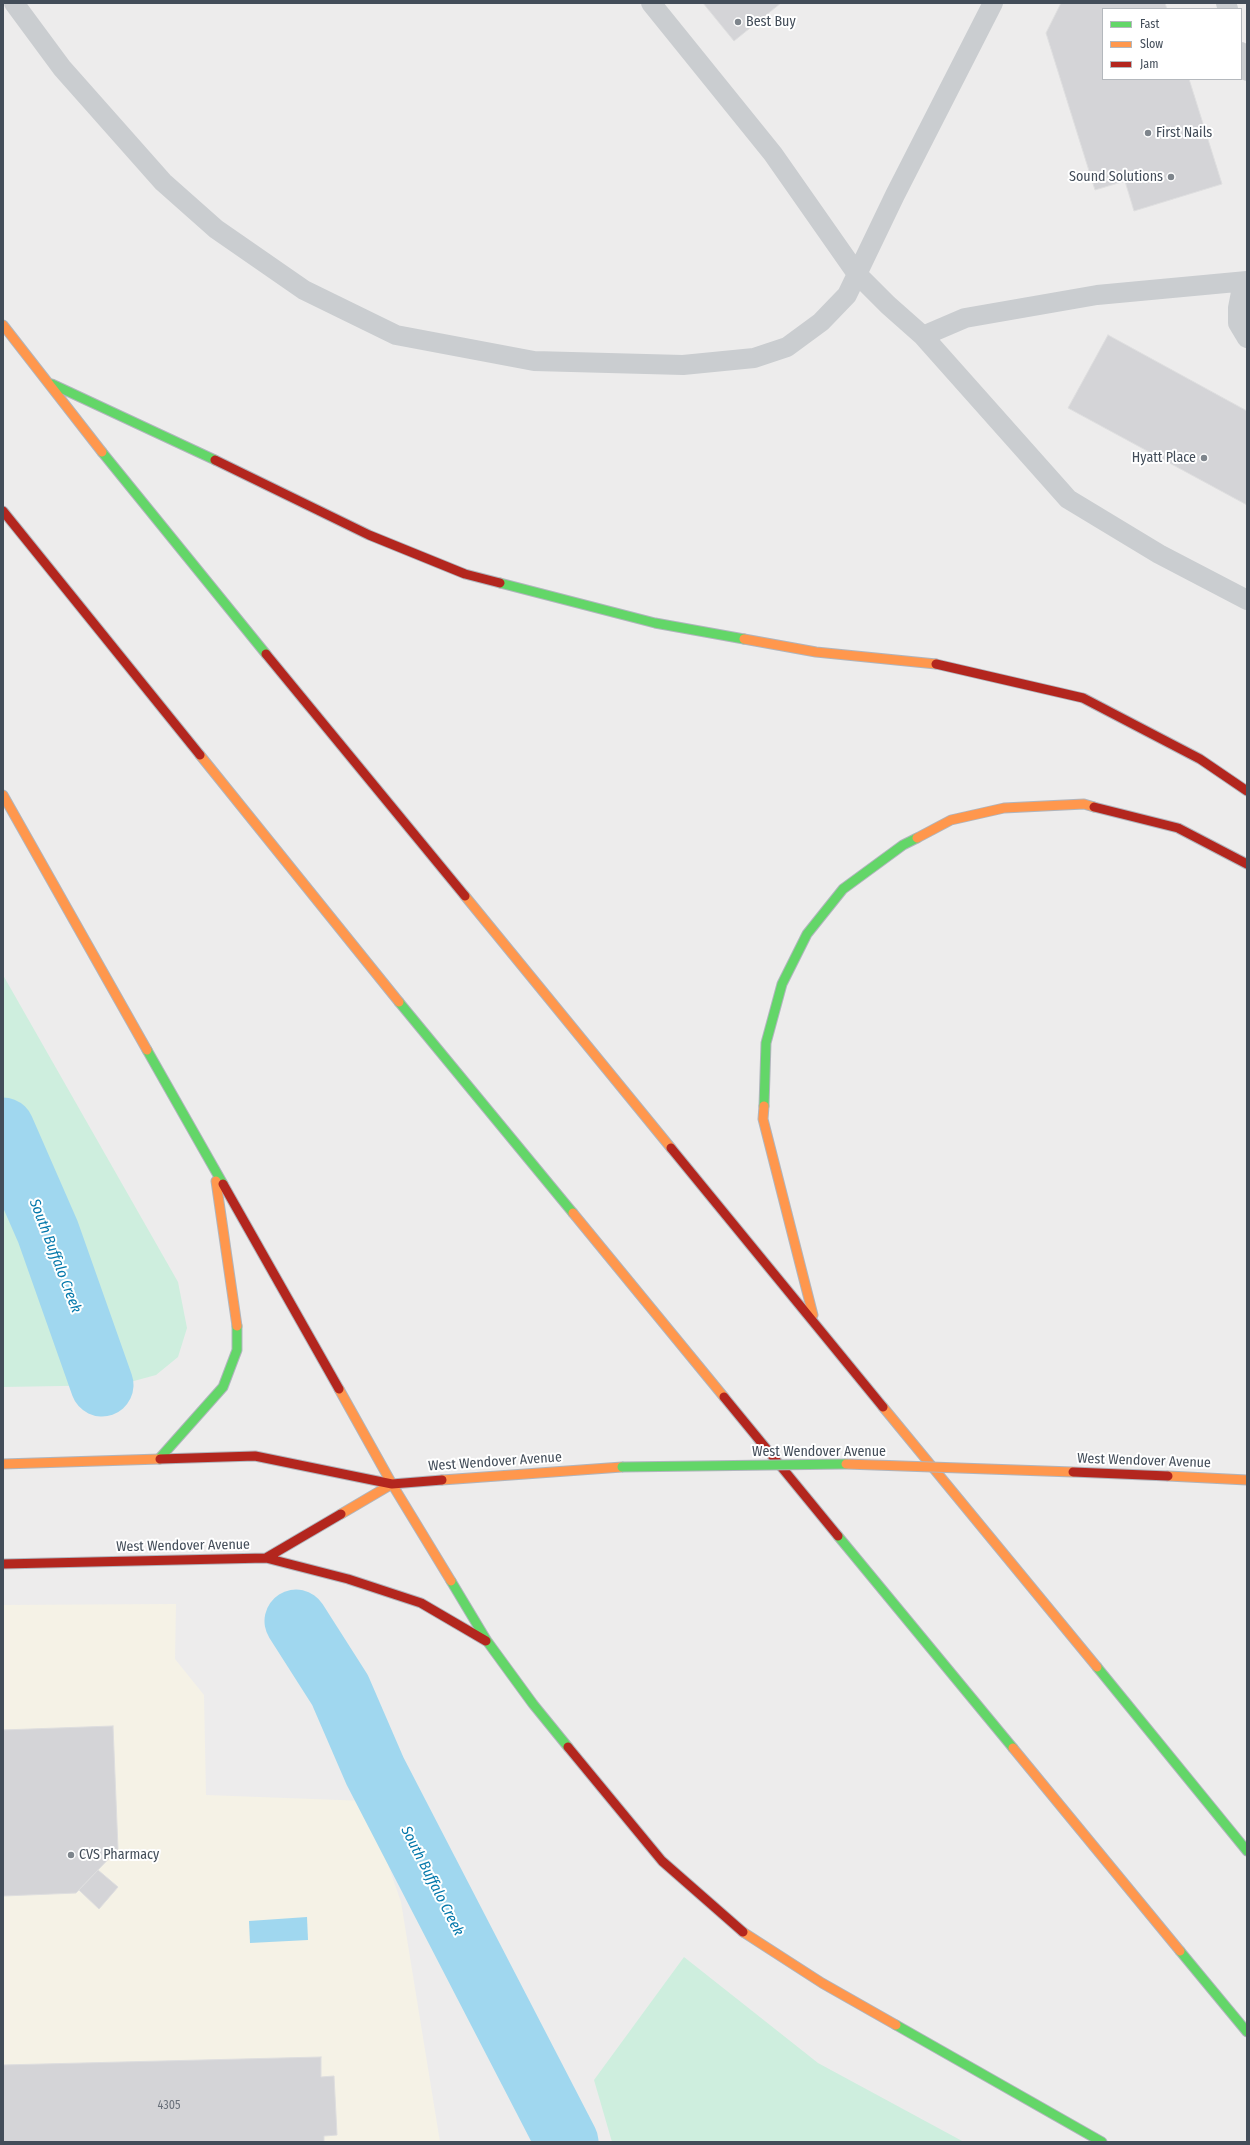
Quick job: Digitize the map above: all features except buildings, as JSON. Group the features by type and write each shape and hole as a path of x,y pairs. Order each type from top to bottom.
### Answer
{"highway":[{"path":"3,325 50,382 129,487 1247,1851"},
{"path":"50,382 271,486 369,535 465,574 655,623 816,652 941,664 1083,698 1200,759 1247,791"},
{"path":"3,510 375,973 1247,2032"},
{"path":"3,795 392,1484 487,1641 533,1704 662,1861 747,1935 822,1983 1102,2142"},
{"path":"814,1322 763,1119 766,1042 782,984 807,934 843,889 903,845 951,820 1004,808 1084,804 1178,828 1247,864"},
{"path":"159,1459 222,1386 237,1350 237,1323 214,1168"},
{"name":"West Wendover Avenue","path":"3,1464 255,1456 392,1484 622,1467 854,1464 1247,1480"},
{"name":"West Wendover Avenue","path":"3,1564 266,1558 392,1484"},
{"path":"266,1558 348,1578 421,1604 487,1641"}],"lane":[{"path":"14,3 62,68 152,170 216,229 304,290 396,335 534,361 683,365 754,358 787,347 821,322 847,295 895,195 993,3"},
{"path":"651,3 774,154 857,274 888,305 923,336 1068,499 1159,554 1247,600"},
{"path":"1242,55 1247,71"},
{"path":"923,336 965,318 1097,295 1245,281 1238,308 1238,323 1247,338"}],"shaded area":[{"path":"176,1604 175,1659 204,1695 206,1795 366,1801 401,1902 440,2142 3,2142 3,1605"}],"green space":[{"path":"3,975 178,1282 187,1328 178,1357 156,1375 119,1385 3,1387"},
{"path":"684,1957 818,2063 964,2142 612,2142 594,2080"}],"water":[{"path":"307,1917 308,1940 250,1943 249,1921"}],"waterway":[{"name":"South Buffalo Creek","path":"3,1129 48,1232 102,1385"},
{"name":"South Buffalo Creek","path":"296,1621 340,1690 375,1771 567,2142"}],"traffic: fast":[{"path":"52,384 215,460"},
{"path":"102,452 266,654"},
{"path":"500,583 655,623 744,639"},
{"path":"764,1106 766,1043 782,984 807,934 843,889 903,845 917,838"},
{"path":"399,1002 573,1213"},
{"path":"147,1050 223,1184"},
{"path":"159,1459 223,1387 237,1350 237,1326"},
{"path":"622,1467 846,1464"},
{"path":"838,1536 1013,1748"},
{"path":"451,1581 487,1641 533,1704 568,1747"},
{"path":"1097,1667 1247,1851"},
{"path":"1180,1951 1247,2032"},
{"path":"896,2025 1102,2142"}],"traffic: slow":[{"path":"3,325 102,452"},
{"path":"744,639 816,652 936,664"},
{"path":"200,755 399,1002"},
{"path":"3,795 147,1050"},
{"path":"917,838 951,820 1004,808 1084,804 1094,807"},
{"path":"465,896 671,1148"},
{"path":"764,1106 763,1119 813,1315"},
{"path":"216,1181 237,1326"},
{"path":"573,1213 724,1397"},
{"path":"339,1389 392,1484 451,1581"},
{"path":"883,1407 1097,1667"},
{"path":"3,1464 160,1459"},
{"path":"846,1464 1073,1472"},
{"path":"442,1480 622,1467"},
{"path":"1168,1476 1247,1480"},
{"path":"341,1514 392,1484"},
{"path":"1013,1748 1180,1951"},
{"path":"743,1932 822,1983 896,2025"}],"traffic: jam":[{"path":"215,460 369,535 465,574 500,583"},
{"path":"3,511 200,755"},
{"path":"266,654 465,896"},
{"path":"936,664 1083,698 1200,759 1247,791"},
{"path":"1094,807 1178,828 1247,864"},
{"path":"671,1148 883,1407"},
{"path":"223,1184 339,1389"},
{"path":"724,1397 838,1536"},
{"path":"160,1459 255,1456 392,1484 442,1480"},
{"path":"1073,1472 1168,1476"},
{"path":"3,1564 266,1558 341,1514"},
{"path":"266,1558 348,1579 421,1603 486,1641"},
{"path":"568,1747 662,1861 743,1932"}],"place":[{"name":"Best Buy","path":"738,22"},
{"name":"First Nails","path":"1148,133"},
{"name":"Sound Solutions","path":"1171,177"},
{"name":"Hyatt Place","path":"1204,458"},
{"name":"CVS Pharmacy","path":"71,1855"}]}
